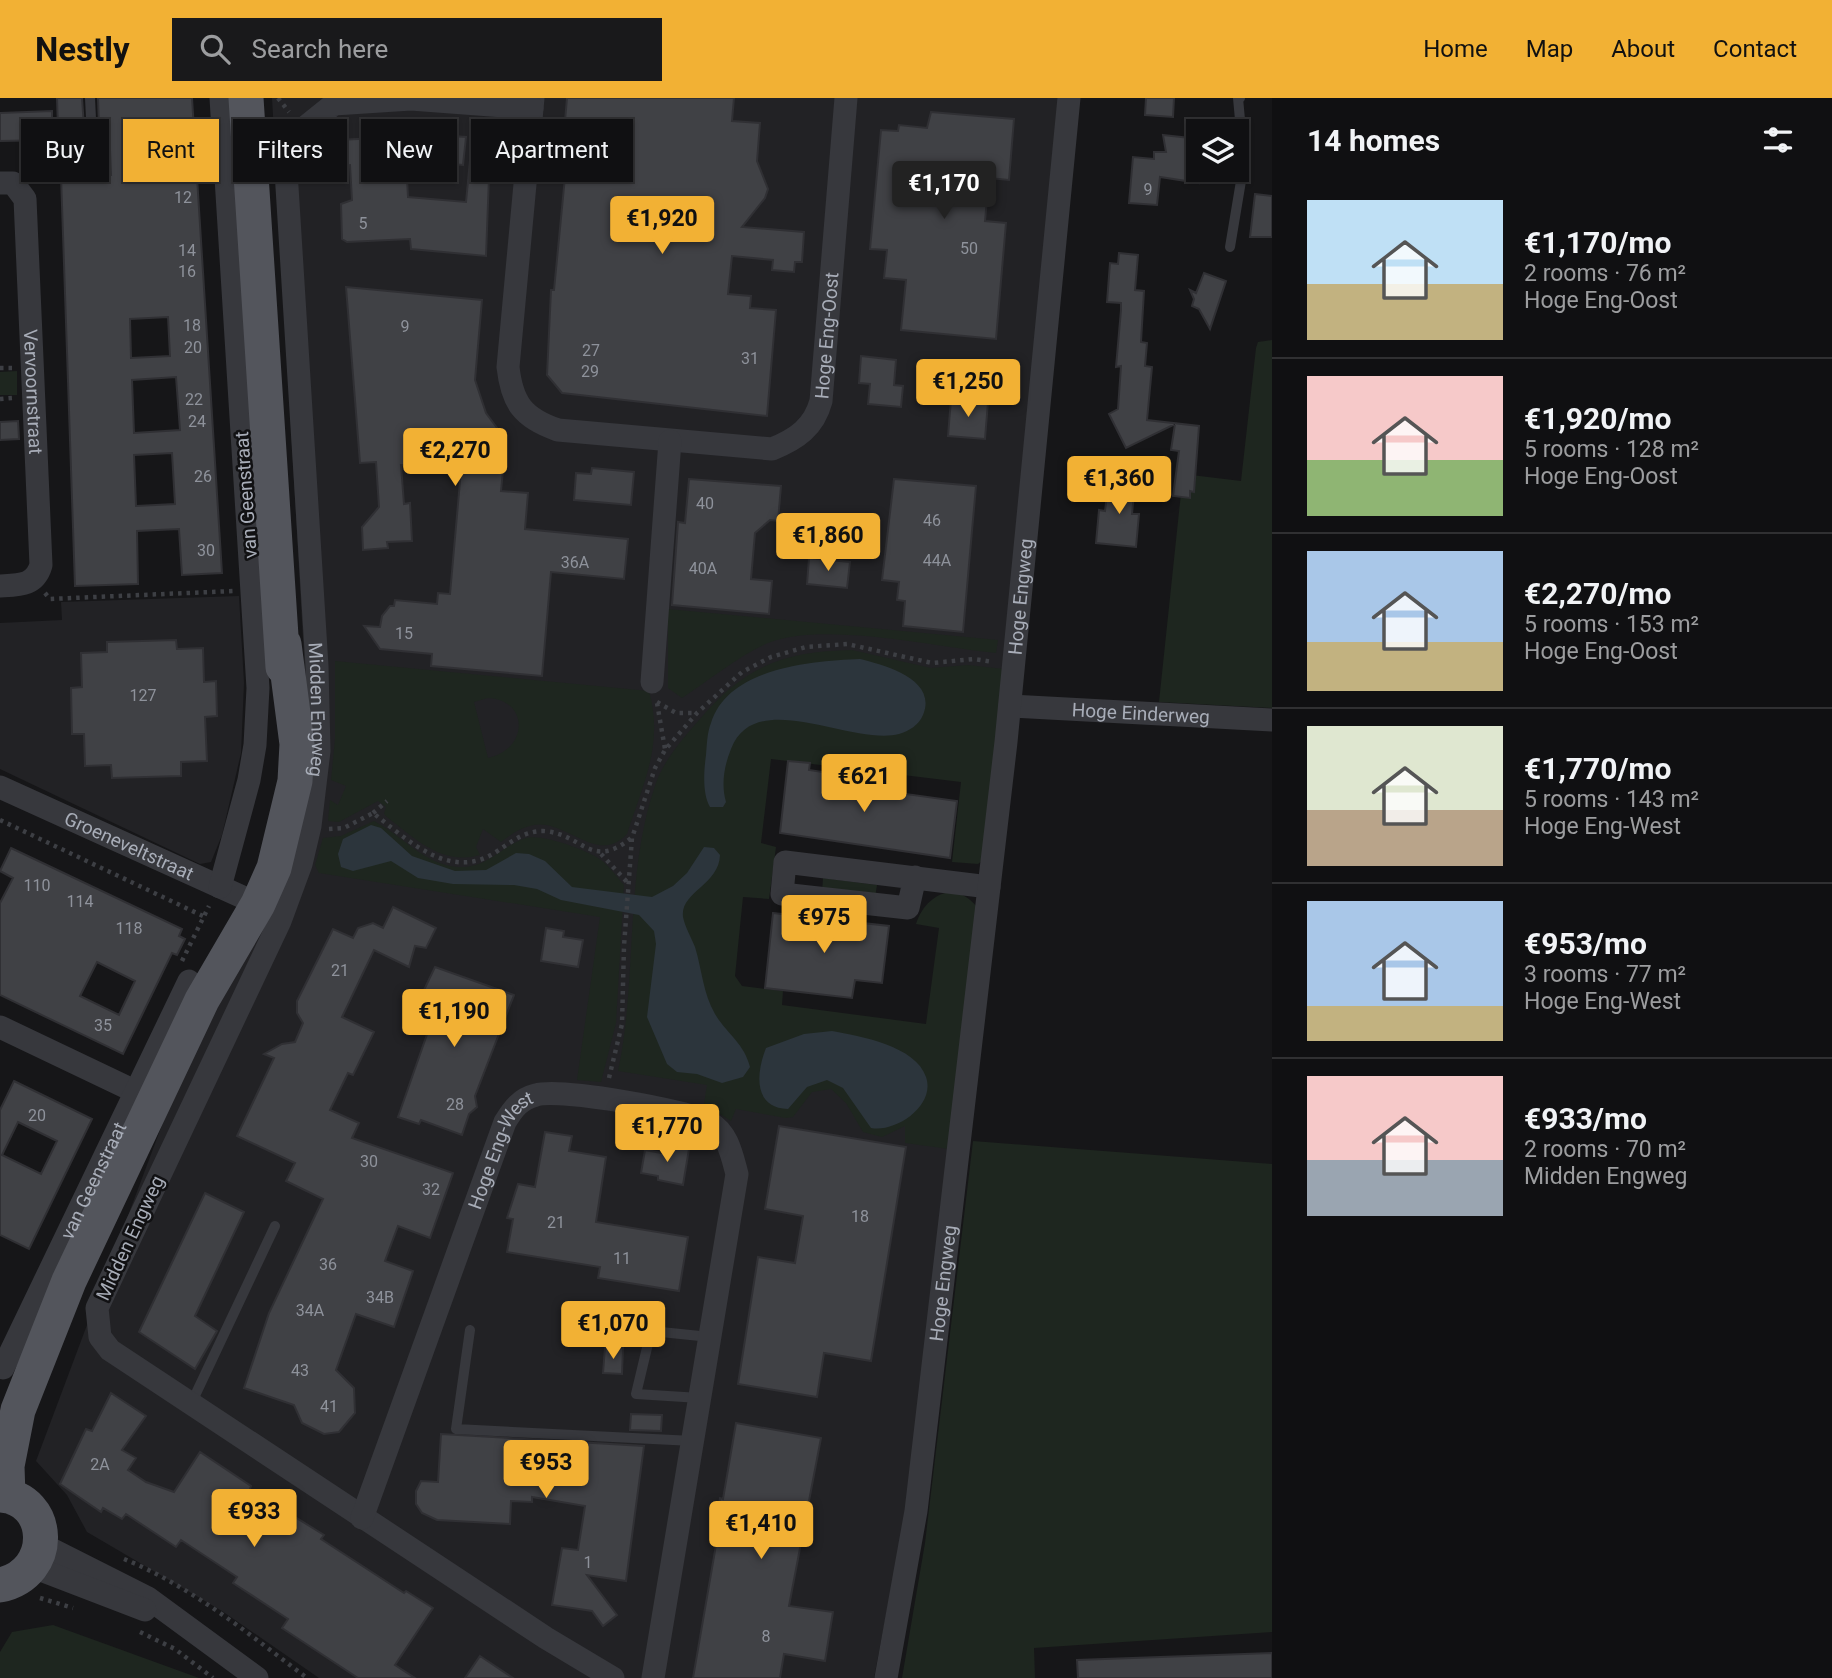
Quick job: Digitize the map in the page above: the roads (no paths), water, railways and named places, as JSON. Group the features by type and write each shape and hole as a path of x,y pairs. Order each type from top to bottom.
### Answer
{"main road":[{"name":"van Geenstraat","path":"4,1496 18,1410 69,1281 145,1097 223,960 241,896 274,868 295,781 297,744 284,644 246,98"},
{"name":"van Geenstraat","path":"0,1409 38,1333 69,1281"},
{"path":"0,1585 38,1570 37,1521 32,1512 4,1496"}],"street":[{"name":"van Geenstraat","path":"221,98 258,688 255,745 243,810 241,896"},
{"name":"Hoge Eng-Oost","path":"533,103 509,367 511,389 522,409 537,423 558,430 772,449 794,441 810,426 819,409 846,98"},
{"name":"Hoge Engweg","path":"886,1678 916,1511 1010,706 1069,98"},
{"name":"Midden Engweg","path":"362,1518 110,1350 100,1337 97,1308 280,921 301,864 310,826 319,751 317,666 286,171 292,146 303,129 334,104 411,99 533,103"},
{"name":"Vervoornstraat","path":"0,586 19,585 34,579 41,565 25,199 6,183"},
{"path":"654,692 670,441"},
{"name":"Hoge Einderweg","path":"1010,706 1272,720"},
{"name":"Groeneveltstraat","path":"0,786 241,896"},
{"path":"915,877 908,908 782,894 785,862 915,877 989,887"},
{"name":"van Geenstraat","path":"3,1368 145,1097 186,986"},
{"path":"2,1033 145,1097"},
{"name":"Hoge Eng-West","path":"362,1518 505,1122 516,1104 537,1094 680,1112 712,1124 730,1147 737,1174 653,1678"},
{"path":"362,1518 546,1638 613,1678"},
{"path":"38,1570 184,1625 257,1678"}],"lane":[{"path":"6,183 44,163 93,160 90,98"},
{"path":"1230,247 1244,163 1239,98"},
{"path":"191,1404 275,1226"},
{"path":"624,1328 710,1337"},
{"path":"470,1330 456,1429 693,1441"},
{"path":"651,1331 636,1394 700,1398"}]}
